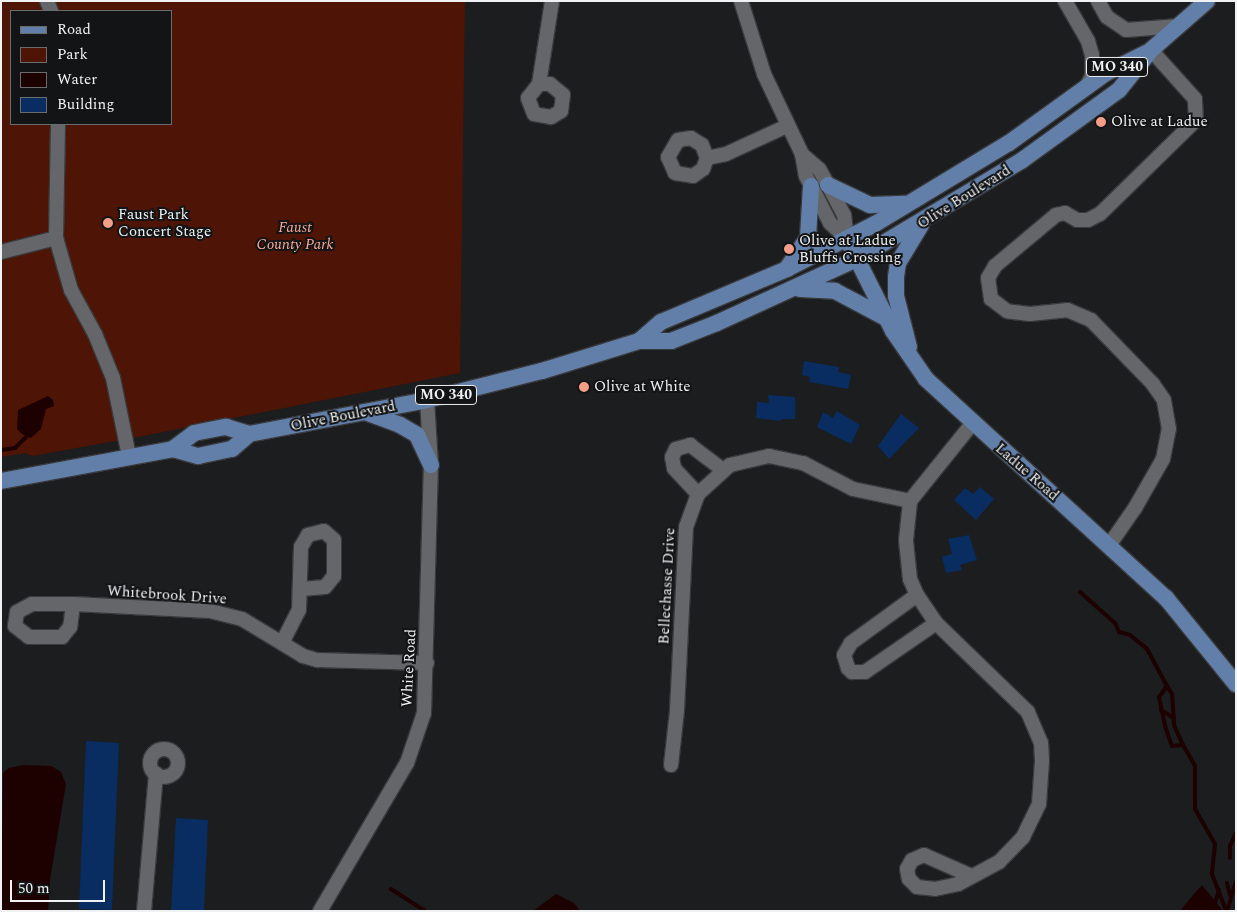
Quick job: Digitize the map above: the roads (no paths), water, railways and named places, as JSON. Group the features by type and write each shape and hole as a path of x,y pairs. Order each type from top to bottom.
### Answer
{"main road":[{"name":"Olive Boulevard","path":"1,481 172,448 194,434 226,428 249,434 427,400 542,372 639,341 670,341 796,289 857,259 921,224 1021,161 1120,90 1151,50 1207,1"},
{"name":"Olive Boulevard","path":"639,341 661,322 787,269 912,203 1009,143 1106,73 1151,50"},
{"path":"828,185 870,205 912,203"},
{"path":"787,269 808,237 811,186"},
{"path":"912,362 896,296 896,277 898,263 921,224"},
{"name":"Ladue Road","path":"847,239 886,318 912,362 941,396 1110,544 1166,598 1236,684"},
{"path":"796,289 835,291 886,318"},
{"path":"364,412 400,425 417,435 431,465"},
{"name":"Olive Boulevard","path":"172,448 198,456 232,449 249,434"}],"street":[{"path":"539,84 552,1"},
{"path":"741,1 764,74 787,126 802,154 811,186 830,223 847,239"},
{"path":"1065,1 1088,41 1092,55 1092,76 1086,88"},
{"path":"1098,1 1107,17 1126,30 1179,26"},
{"path":"1110,544 1136,508 1163,459 1169,429 1164,400 1153,384 1091,320 1068,310 1030,314 1007,311 991,299 988,278 995,266 1056,215 1065,213 1077,220 1088,220 1100,214 1196,120 1195,99 1151,50"},
{"path":"58,125 56,238 71,290 95,334 113,378 128,456"},
{"path":"707,158 726,154 787,126"},
{"path":"802,154 819,169 844,215 847,239"},
{"path":"1,252 56,238"},
{"name":"White Road","path":"320,911 407,763 424,713 427,663 431,465 427,400"},
{"path":"969,876 999,862 1023,837 1039,804 1041,743 1028,712 1017,698 936,623 917,596 907,558 910,501 972,424"},
{"path":"698,494 674,468 672,458 676,449 690,445 724,470"},
{"name":"Bellechasse Drive","path":"671,765 677,711 686,527 698,494 724,470 749,458 787,458 853,489 910,501"},
{"path":"282,643 299,610 301,589"},
{"path":"917,596 851,643 844,655 848,668 852,672 865,672 936,623"},
{"name":"Whitebrook Drive","path":"73,604 227,613 256,626 303,656 317,660 427,663"},
{"path":"144,911 156,774"}],"water":[{"path":"48,396 53,400 54,406 46,409 41,429 31,438 22,434 17,429 18,410"},
{"path":"23,765 51,766 61,772 66,784 50,880 48,911 1,911 3,773 9,768"},
{"path":"1202,885 1223,911 1180,911 1193,895"},
{"path":"556,894 574,903 580,911 533,911"}],"waterway":[{"path":"1,450 15,448 27,436"},
{"path":"1080,592 1115,623 1119,632 1130,635 1147,649 1167,686 1159,697 1165,726 1172,746 1183,745 1195,766 1195,809 1215,844 1212,874 1226,911"},
{"path":"1167,686 1172,694 1174,725 1183,745"},
{"path":"1161,710 1174,718"},
{"path":"1230,858 1230,846 1236,833"},
{"path":"1227,911 1236,882"},
{"path":"1227,883 1230,895"},
{"path":"391,889 425,911"},
{"path":"1215,903 1219,890"}],"place":[{"name":"Olive at Ladue","path":"1101,122"},
{"name":"Faust Park Concert Stage","path":"108,223"},
{"name":"Olive at Ladue Bluffs Crossing","path":"789,249"},
{"name":"Olive at White","path":"584,387"}],"park label":[{"name":"Faust County Park","path":"295,236"}]}
